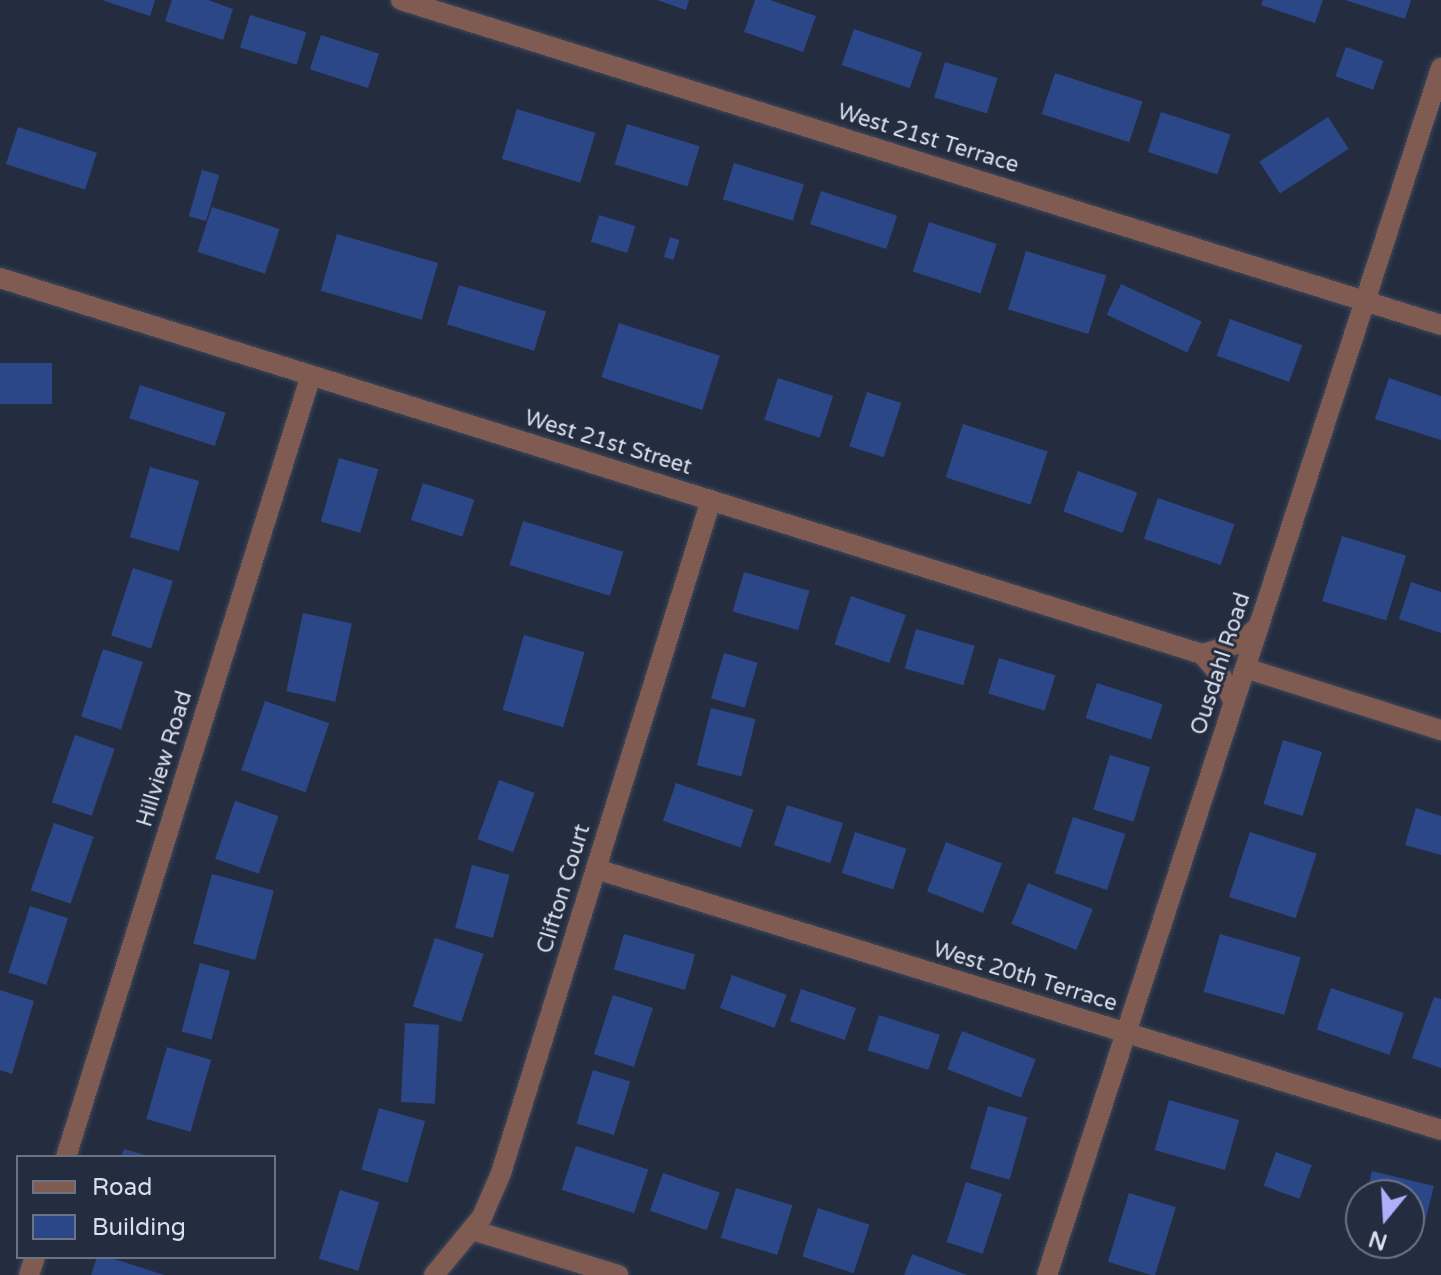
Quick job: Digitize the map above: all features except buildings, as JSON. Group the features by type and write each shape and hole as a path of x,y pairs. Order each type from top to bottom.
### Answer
{"street":[{"name":"West 21st Terrace","path":"401,0 1441,325"},
{"name":"Ousdahl Road","path":"1047,1275 1441,68"},
{"name":"West 21st Street","path":"0,278 1202,654"},
{"name":"Hillview Road","path":"67,1155 311,375"},
{"name":"Clifton Court","path":"434,1275 472,1230 486,1208 501,1173 711,500"},
{"path":"1234,703 1221,676 1202,654 1240,643 1259,625"},
{"path":"1245,668 1441,730"},
{"name":"West 20th Terrace","path":"596,869 1441,1130"},
{"path":"472,1230 618,1275"}]}
